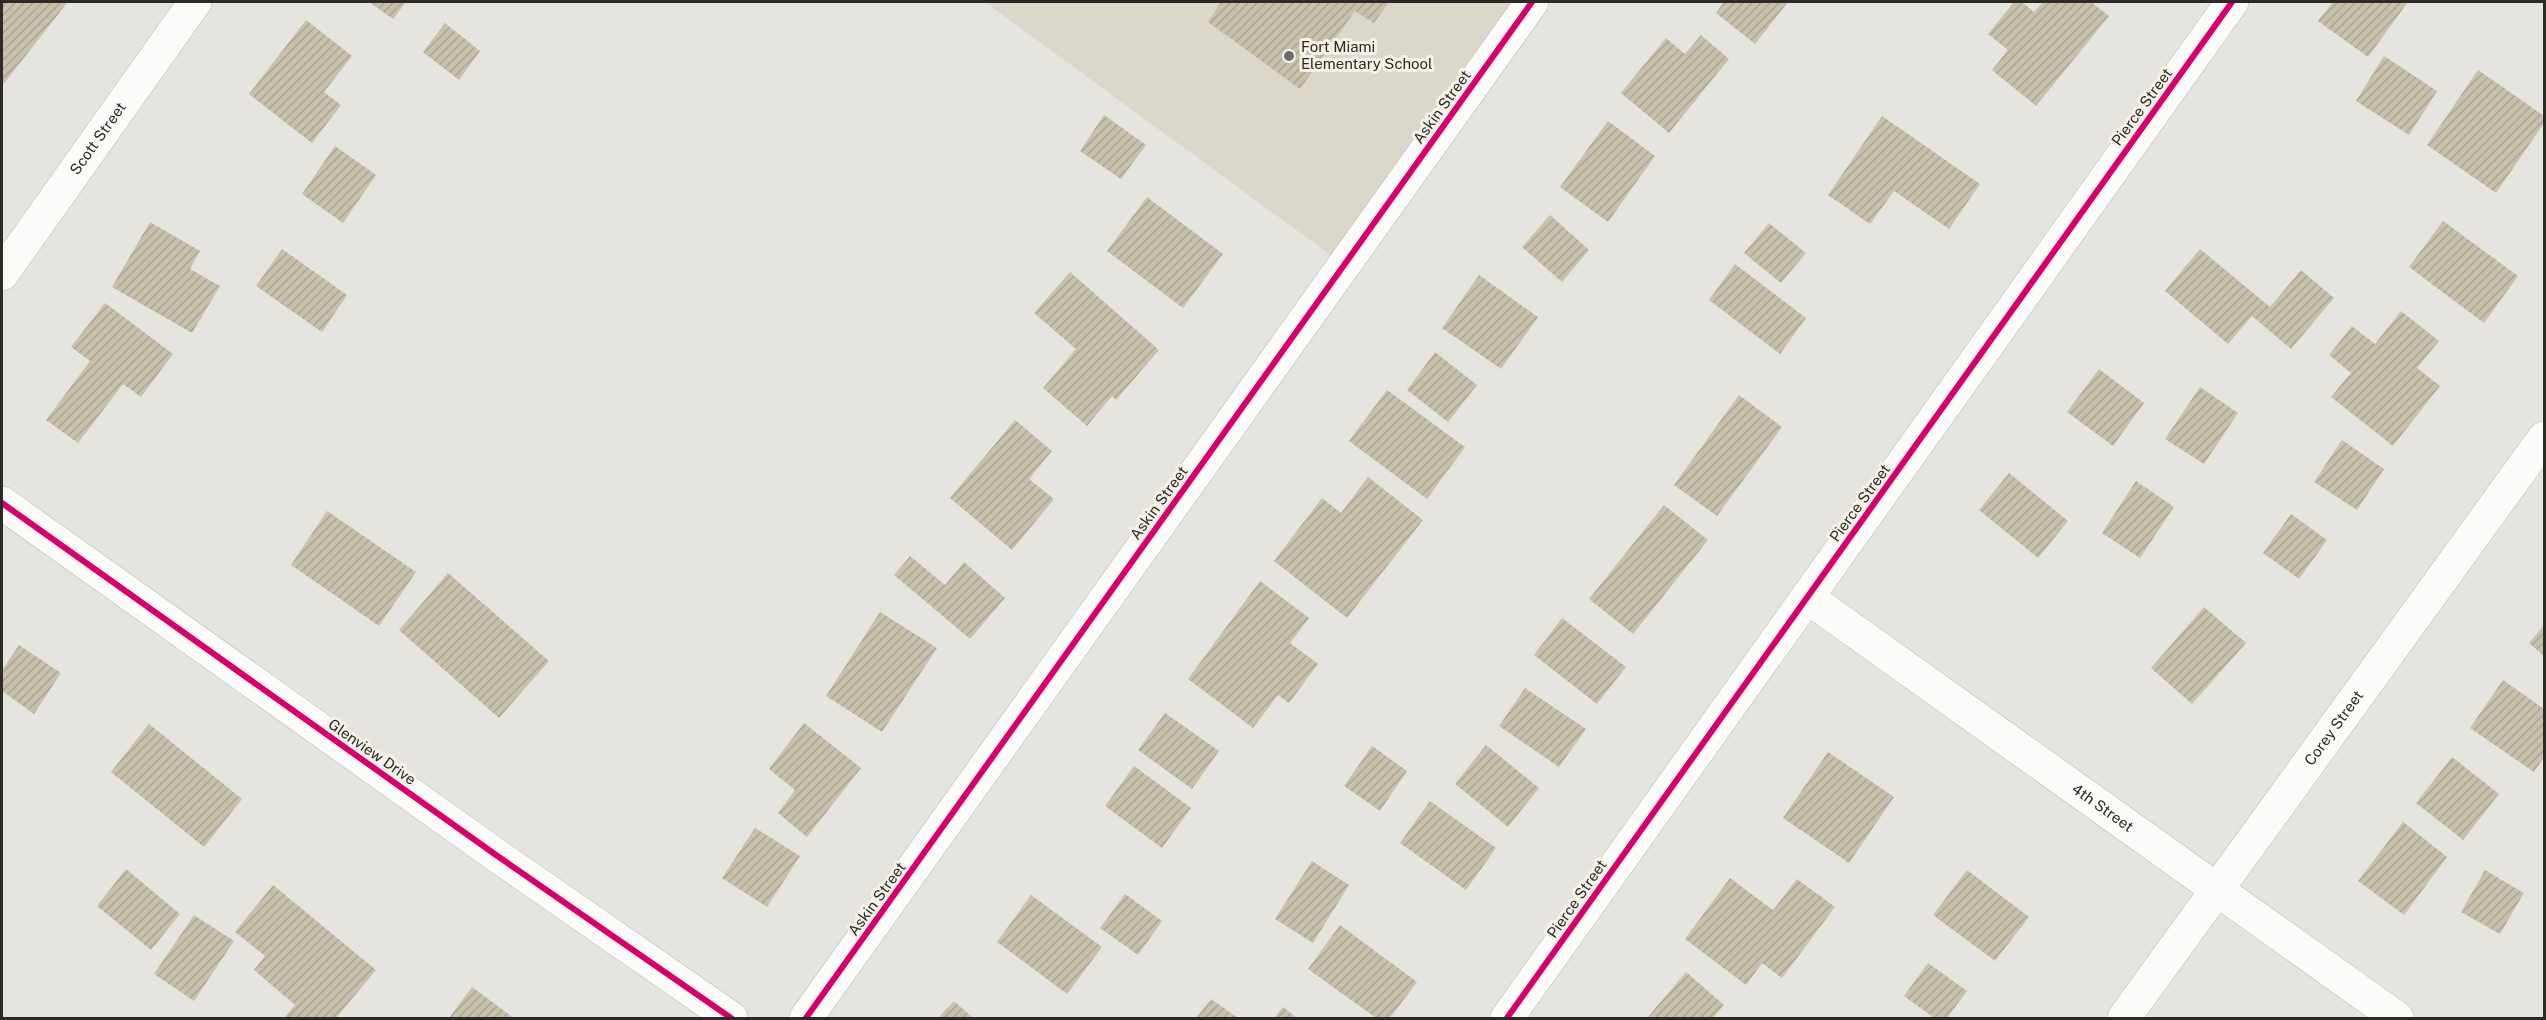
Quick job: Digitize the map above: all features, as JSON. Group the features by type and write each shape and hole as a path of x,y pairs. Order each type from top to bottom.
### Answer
{"street":[{"name":"Scott Street","path":"2,274 195,2"},
{"name":"Askin Street","path":"806,1018 1532,2"},
{"name":"Pierce Street","path":"1507,1018 2232,2"},
{"name":"Corey Street","path":"2124,1018 2544,438"},
{"name":"Glenview Drive","path":"2,503 496,855 731,1018"},
{"name":"4th Street","path":"1808,597 2397,1018"}],"shaded area":[{"path":"985,2 1532,2 1344,265"}],"building":[{"path":"2,2 67,3 2,86"},
{"path":"369,2 406,2 393,19"},
{"name":"Fort Miami Elementary School","path":"1221,2 1389,2 1374,23 1355,11 1300,89 1208,22"},
{"path":"1724,2 1788,2 1755,44 1716,13"},
{"path":"2014,2 2022,2 2034,12 2043,2 2091,2 2109,16 2036,106 1992,70 2008,50 1988,34"},
{"path":"2333,2 2408,2 2368,57 2318,21"},
{"path":"306,20 352,56 324,92 341,105 312,143 249,94"},
{"path":"445,23 480,51 459,80 423,52"},
{"path":"1701,35 1729,59 1669,133 1621,93 1666,38 1685,54"},
{"path":"2384,56 2437,91 2409,135 2356,101"},
{"path":"2478,70 2544,116 2544,123 2496,193 2427,145"},
{"path":"1104,115 1146,145 1121,179 1080,151"},
{"path":"1882,116 1980,184 1949,229 1894,191 1870,224 1828,195"},
{"path":"1608,121 1655,156 1608,222 1560,187"},
{"path":"335,146 376,175 343,223 302,194"},
{"path":"1147,197 1223,254 1183,308 1107,251"},
{"path":"1550,215 1589,250 1562,282 1522,247"},
{"path":"2443,221 2518,276 2484,323 2409,267"},
{"path":"150,222 200,251 190,269 220,286 192,333 112,287"},
{"path":"1769,223 1806,253 1781,283 1744,253"},
{"path":"282,249 347,295 322,332 256,286"},
{"path":"2200,249 2270,307 2301,270 2334,298 2291,349 2252,316 2228,344 2165,291"},
{"path":"1735,264 1806,318 1780,354 1709,300"},
{"path":"1070,272 1159,350 1116,400 1112,396 1087,426 1043,388 1076,349 1034,313"},
{"path":"1479,275 1538,317 1501,369 1442,328"},
{"path":"105,303 173,354 141,397 123,384 78,443 46,420 90,361 71,347"},
{"path":"2401,311 2439,341 2417,368 2440,386 2393,446 2331,397 2351,373 2329,355 2352,326 2375,344"},
{"path":"1435,352 1477,385 1448,422 1407,390"},
{"path":"2099,369 2144,403 2113,446 2067,412"},
{"path":"2200,387 2238,413 2204,464 2165,439"},
{"path":"1387,390 1465,447 1427,499 1349,441"},
{"path":"1739,395 1782,427 1717,516 1674,485"},
{"path":"1015,420 1052,451 1029,479 1054,499 1012,550 950,498"},
{"path":"2342,440 2384,469 2357,510 2314,482"},
{"path":"2009,473 2068,521 2038,558 1979,510"},
{"path":"1368,477 1423,520 1347,618 1274,561 1322,498 1341,513"},
{"path":"2136,481 2174,507 2140,558 2102,533"},
{"path":"1664,505 1708,540 1633,634 1589,599"},
{"path":"327,511 416,572 379,626 291,565"},
{"path":"2291,514 2327,540 2299,579 2263,553"},
{"path":"910,556 945,585 964,562 1005,598 970,639 894,575"},
{"path":"448,573 549,661 499,718 399,630"},
{"path":"1260,581 1309,618 1290,643 1318,664 1289,703 1278,695 1253,728 1188,679"},
{"path":"2204,607 2246,643 2192,704 2151,668"},
{"path":"880,612 937,648 882,732 826,696"},
{"path":"1562,618 1626,667 1597,704 1534,655"},
{"path":"2544,625 2544,656 2529,643"},
{"path":"19,645 61,673 34,714 2,691 2,670"},
{"path":"2503,680 2544,709 2544,757 2534,772 2470,728"},
{"path":"1525,688 1586,729 1559,767 1499,726"},
{"path":"1165,713 1219,751 1192,789 1138,750"},
{"path":"804,723 861,768 807,837 778,813 795,790 769,769"},
{"path":"149,724 242,799 204,847 111,772"},
{"path":"1486,745 1539,788 1508,827 1455,784"},
{"path":"1372,746 1407,771 1380,811 1344,786"},
{"path":"1828,752 1894,797 1849,863 1783,818"},
{"path":"2452,757 2499,794 2463,840 2416,803"},
{"path":"1134,766 1191,808 1162,848 1105,806"},
{"path":"1430,801 1496,848 1466,890 1400,843"},
{"path":"2403,822 2447,857 2404,915 2358,881"},
{"path":"755,828 800,856 767,907 722,878"},
{"path":"1312,861 1349,885 1313,943 1275,919"},
{"path":"126,869 180,914 151,950 97,906"},
{"path":"1967,870 2029,917 1995,961 1933,915"},
{"path":"2485,870 2524,893 2500,934 2461,912"},
{"path":"1730,878 1773,910 1797,879 1835,907 1782,978 1762,963 1746,985 1685,939"},
{"path":"273,885 376,970 336,1018 284,1018 295,1005 254,970 265,956 235,932"},
{"path":"1125,894 1162,921 1138,955 1100,928"},
{"path":"1031,895 1102,947 1067,994 997,942"},
{"path":"194,915 234,941 194,1001 154,974"},
{"path":"1340,925 1417,982 1390,1018 1376,1018 1308,969"},
{"path":"1928,963 1967,991 1947,1018 1934,1018 1904,996"},
{"path":"1686,972 1724,1005 1713,1018 1647,1018"},
{"path":"472,987 514,1018 449,1018"},
{"path":"1211,999 1238,1018 1196,1018"},
{"path":"954,1001 973,1018 938,1018"},
{"path":"1283,1007 1297,1018 1274,1018"}],"cycle path":[{"path":"806,1018 1532,2"},
{"path":"1507,1018 2232,2"},
{"path":"2,503 496,855 731,1018"}],"place":[{"name":"Fort Miami Elementary School","path":"1289,56"}]}
